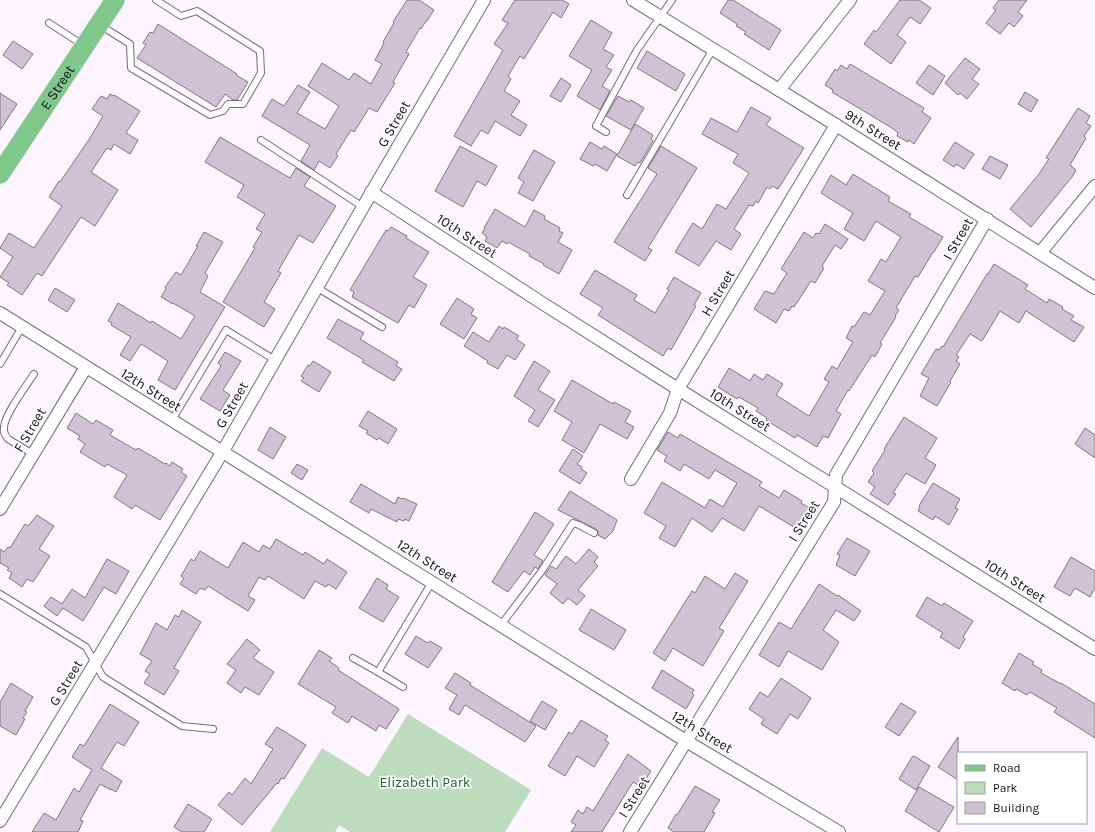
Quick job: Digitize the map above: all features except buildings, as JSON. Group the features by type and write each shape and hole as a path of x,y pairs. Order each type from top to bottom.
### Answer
{"main road":[{"name":"E Street","path":"0,174 115,0"}],"street":[{"name":"G Street","path":"0,821 223,451 316,287 484,0"},
{"name":"9th Street","path":"633,0 987,219 1095,288"},
{"path":"779,90 850,0"},
{"name":"H Street","path":"631,479 670,413 678,389 836,125"},
{"path":"1040,253 1095,186"},
{"name":"10th Street","path":"371,192 548,307 1095,649"},
{"name":"I Street","path":"630,832 834,502 836,475 987,219"},
{"name":"12th Street","path":"0,313 686,741 839,832"},
{"name":"F Street","path":"0,509 86,368"}],"lane":[{"path":"99,24 130,44 131,68 210,115 223,111 228,104 243,104 261,73 260,51 197,11 180,16 156,0"},
{"path":"606,132 596,126 637,50 672,0"},
{"path":"49,23 85,46"},
{"path":"627,195 713,49"},
{"path":"261,140 363,207"},
{"path":"316,287 382,327"},
{"path":"0,364 22,327"},
{"path":"172,420 226,330 275,360"},
{"path":"33,454 8,439 3,429 3,418 34,374"},
{"path":"501,625 541,572 572,523 594,533"},
{"path":"378,672 432,582"},
{"path":"0,594 86,647 103,677 182,726 213,729"},
{"path":"353,658 403,687"}],"green space":[{"name":"Elizabeth Park","path":"408,714 531,790 505,832 350,832 339,825 335,832 270,832 322,748 369,777"}]}
